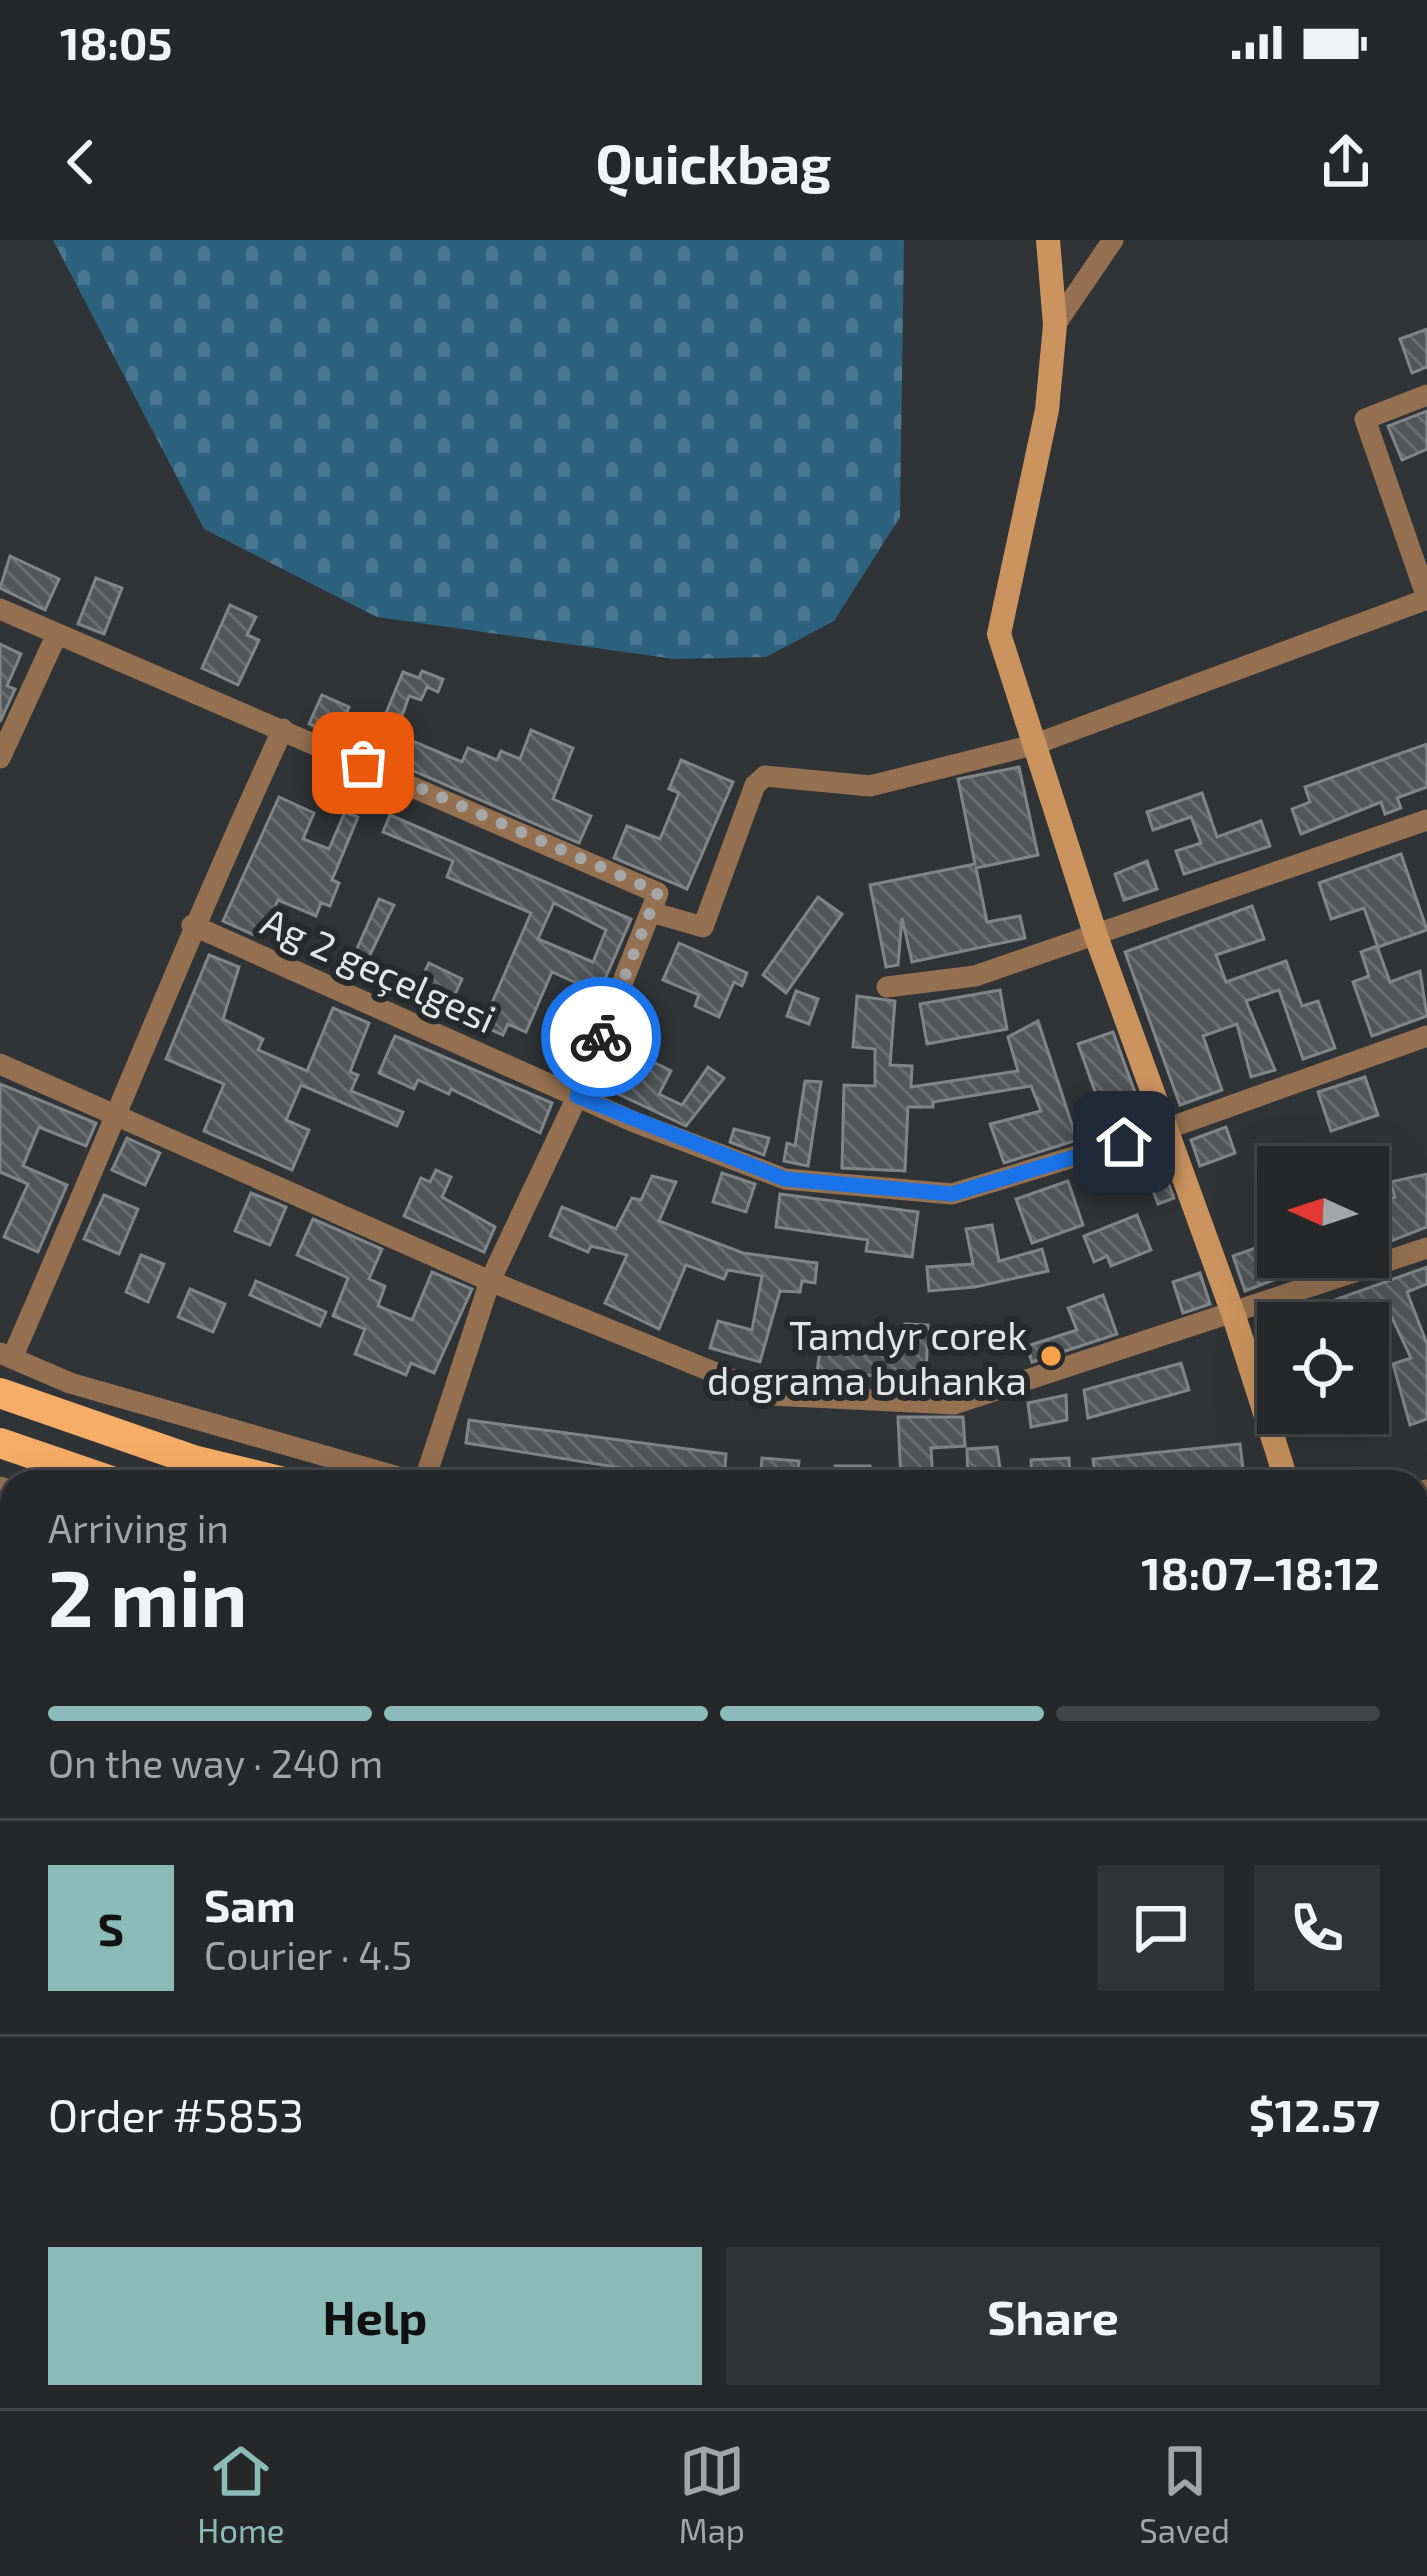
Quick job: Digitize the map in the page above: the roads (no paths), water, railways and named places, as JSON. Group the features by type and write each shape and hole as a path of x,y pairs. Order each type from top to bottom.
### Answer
{"main road":[{"path":"0,1393 155,1448 238,1470"},
{"path":"0,1443 77,1470"}],"street":[{"path":"1048,240 1055,325 1047,410 999,634 1096,936 1285,1470"},
{"path":"1055,325 1113,240"},
{"path":"0,609 283,729 703,927 754,785 765,776 869,786 1033,745 1427,598 1365,419 1427,395"},
{"path":"0,758 57,634"},
{"path":"283,729 193,926 119,1115 6,1355 70,1383 378,1470"},
{"path":"887,987 975,976 1427,820"},
{"path":"424,1470 490,1281 577,1096 654,902"},
{"name":"Ag 2 geçelgesi","path":"193,926 577,1096 785,1179 952,1194 1166,1129 1427,1036"},
{"path":"0,1064 490,1281 770,1395 954,1404 1234,1316 1427,1248"}],"place":[{"name":"Tamdyr corek dograma buhanka","path":"1051,1356"}]}
